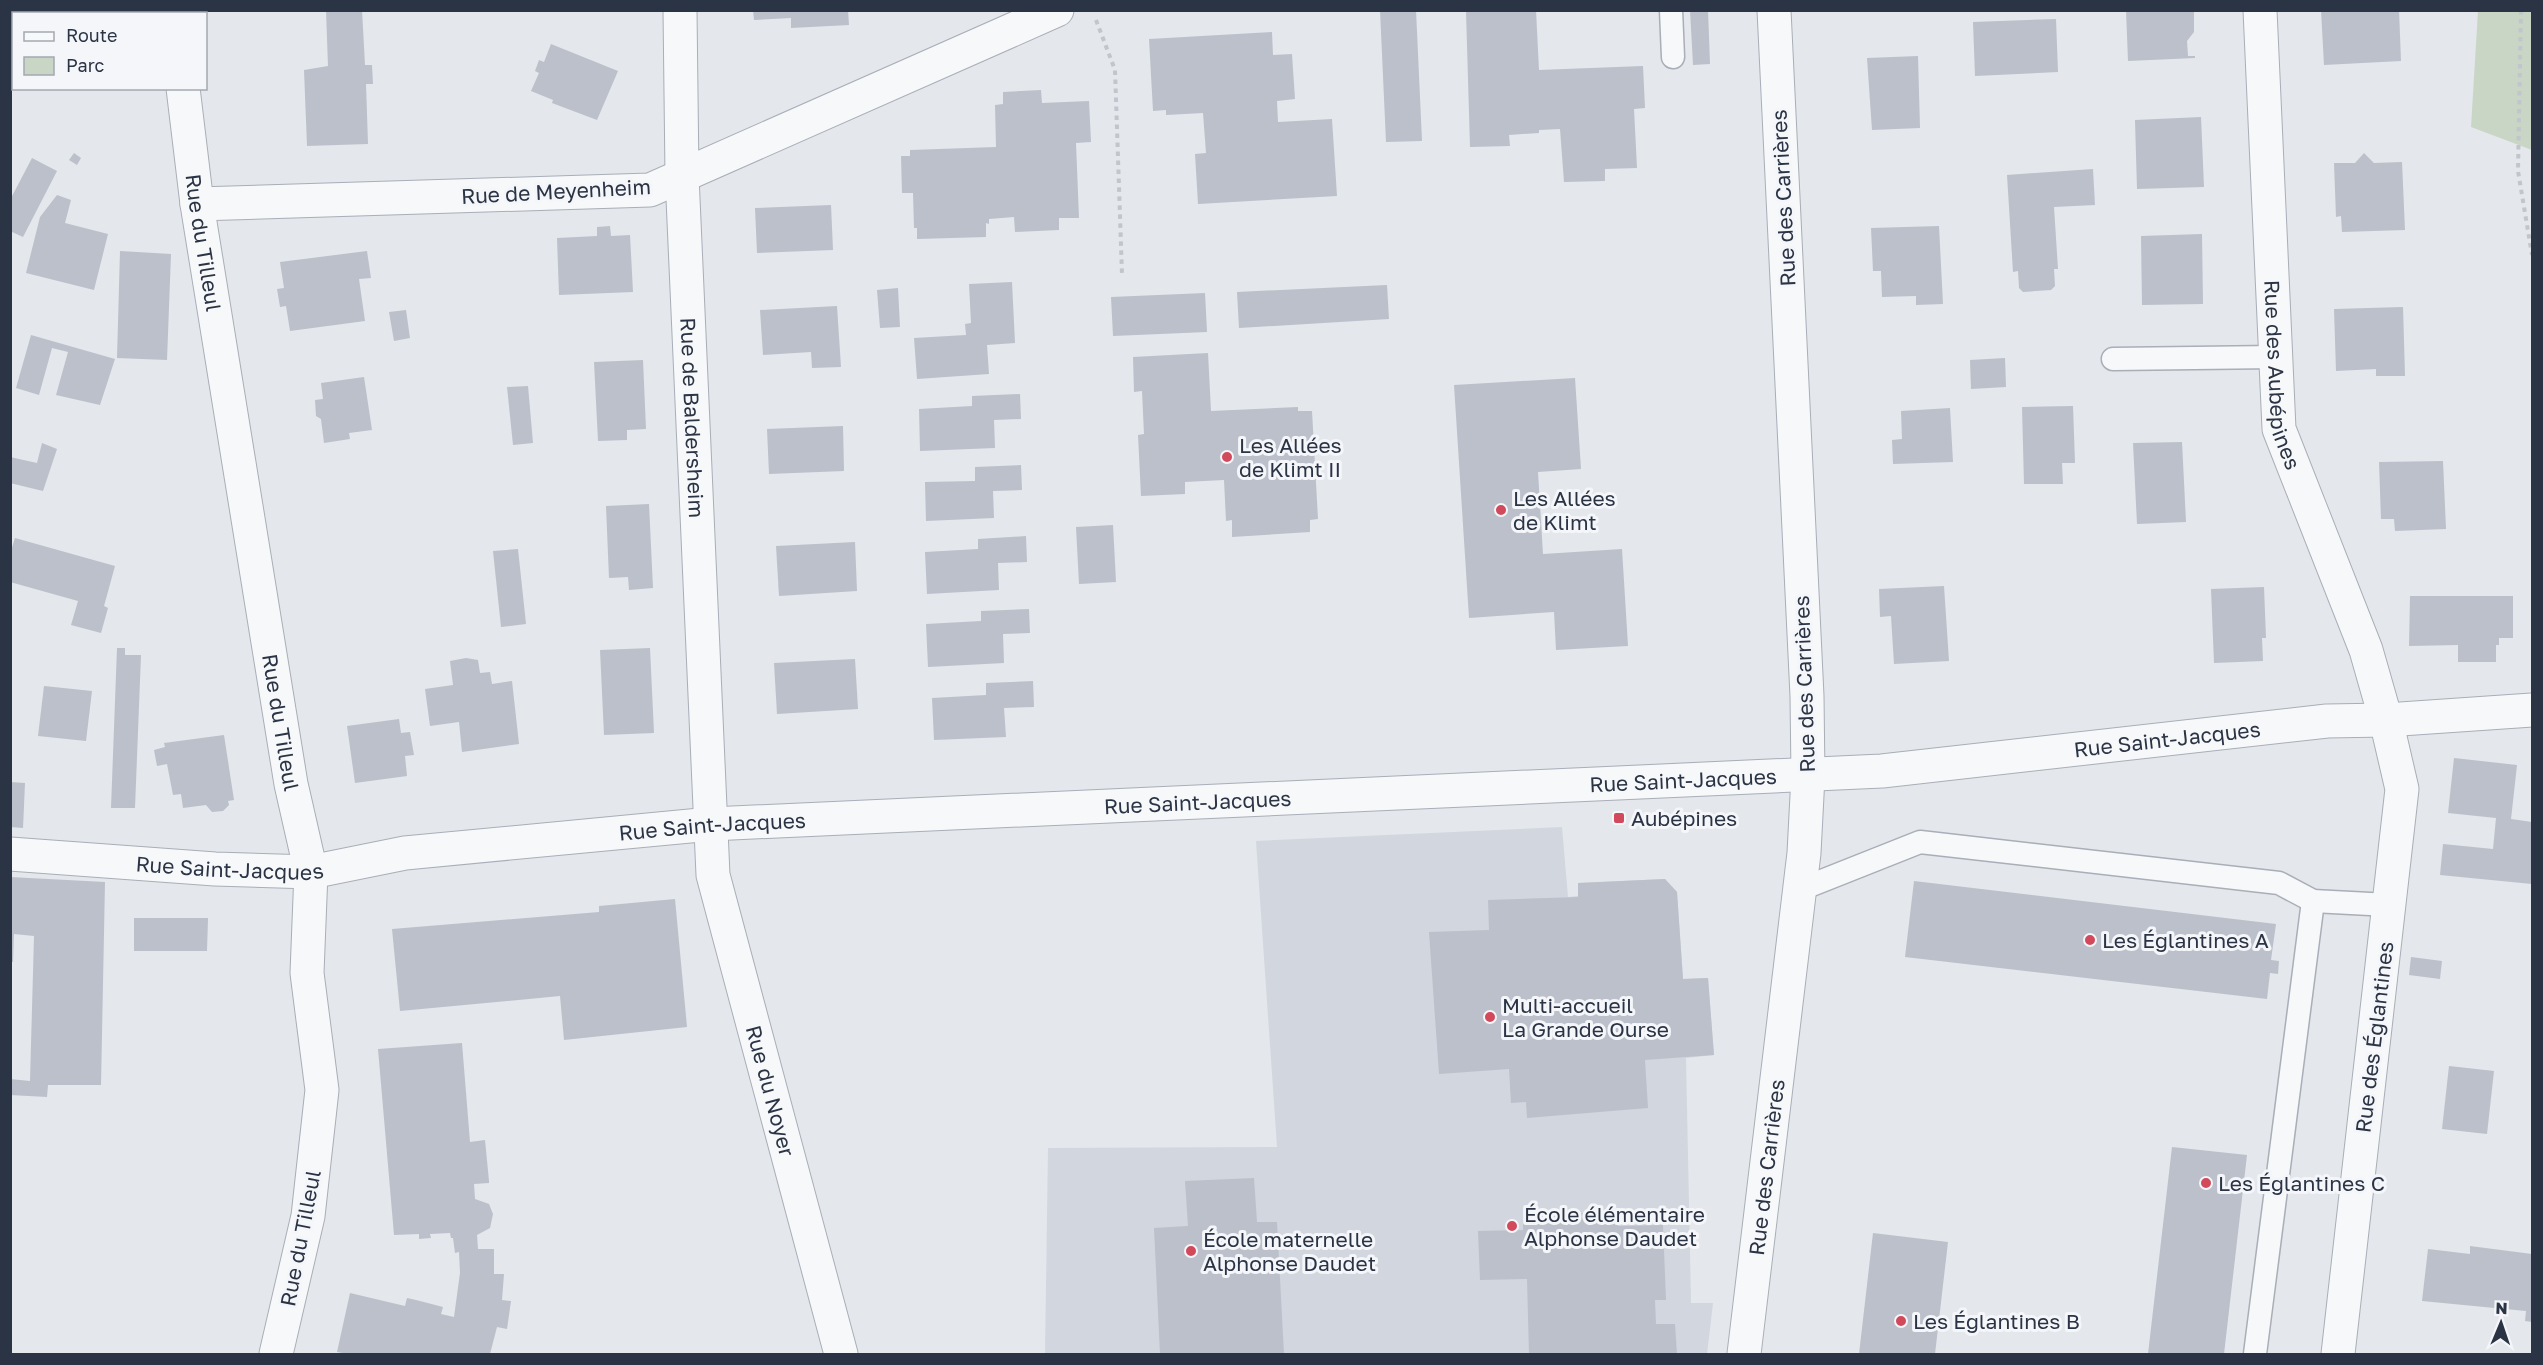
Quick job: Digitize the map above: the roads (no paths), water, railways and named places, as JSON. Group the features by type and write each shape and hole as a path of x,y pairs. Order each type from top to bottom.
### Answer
{"street":[{"name":"Rue de Baldersheim","path":"680,10 682,176 711,824"},
{"name":"Rue de Meyenheim","path":"197,204 650,190 1057,10"},
{"name":"Rue des Carrières","path":"1744,1354 1804,853 1808,776 1807,696 1774,10"},
{"name":"Rue des Aubépines","path":"2260,10 2279,429 2366,650 2386,720"},
{"name":"Rue du Tilleul","path":"183,90 197,204 291,784 311,872 307,973 322,1090 308,1216 276,1354"},
{"name":"Rue Saint-Jacques","path":"10,854 215,869 311,872 405,853 711,824 1808,776 1882,771 2327,721 2386,720 2532,710"},
{"name":"Rue des Églantines","path":"2338,1354 2402,789 2386,720"},
{"name":"Rue du Noyer","path":"711,824 713,875 841,1354"}],"lane":[{"path":"1671,10 1673,57"},
{"path":"2113,359 2276,357"},
{"path":"1799,890 1920,842 2279,883 2313,901 2389,905"},
{"path":"2255,1354 2313,901"}],"place":[{"name":"Les Allées de Klimt II","path":"1227,457"},
{"name":"Les Allées de Klimt","path":"1501,510"},
{"name":"Aubépines","path":"1619,818"},
{"name":"Les Églantines A","path":"2090,940"},
{"name":"Multi-accueil La Grande Ourse","path":"1490,1017"},
{"name":"Les Églantines C","path":"2206,1183"},
{"name":"École élémentaire Alphonse Daudet","path":"1512,1226"},
{"name":"École maternelle Alphonse Daudet","path":"1191,1251"},
{"name":"Les Églantines B","path":"1901,1321"}]}
